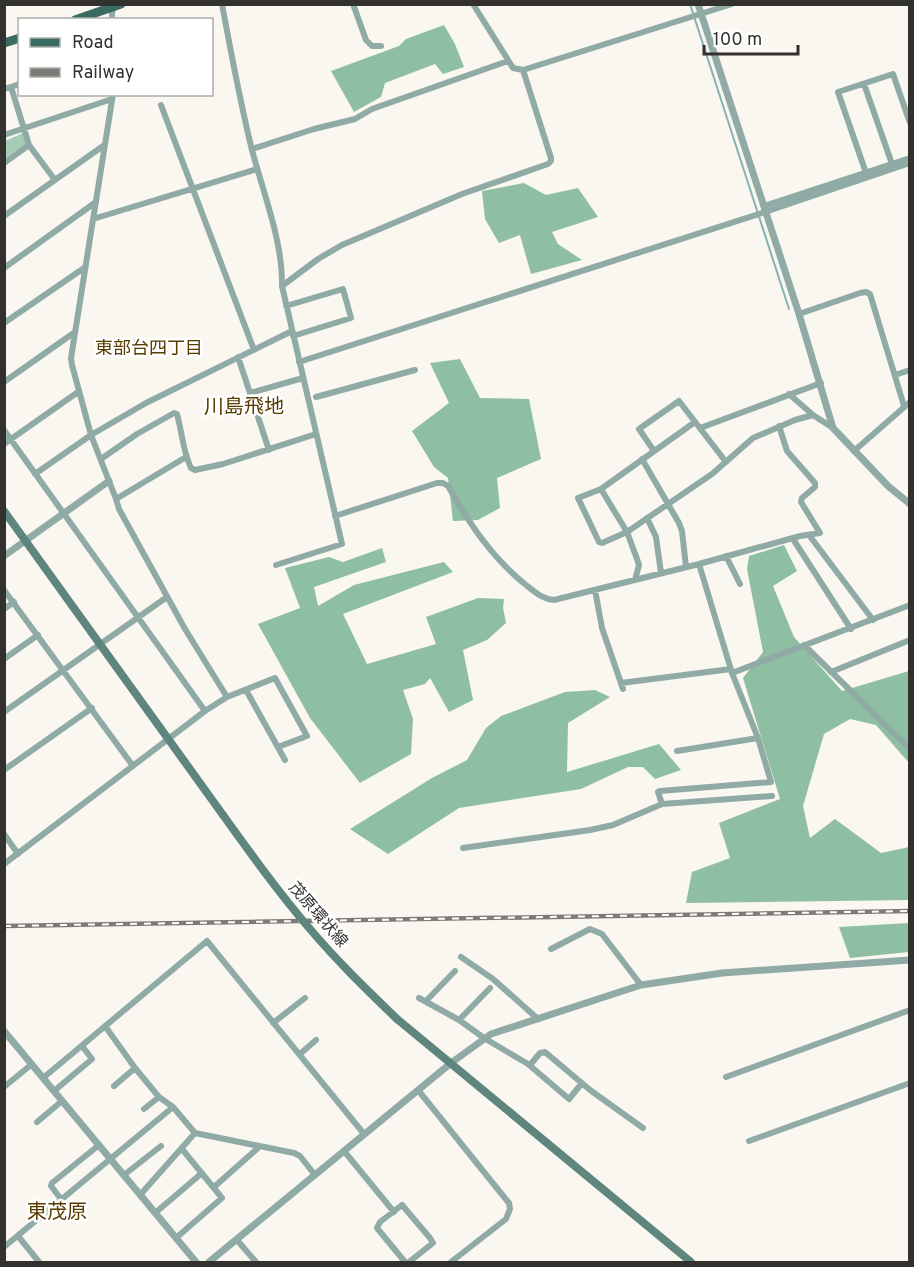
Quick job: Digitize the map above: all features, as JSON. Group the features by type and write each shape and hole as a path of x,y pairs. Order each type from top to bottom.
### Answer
{"main road":[{"path":"81,18 117,5"},
{"name":"茂原環状線","path":"4,511 273,884 341,963 397,1019 691,1263"}],"street":[{"path":"222,4 252,149 274,234 286,306 342,544 276,565"},
{"path":"353,4 366,40 372,46 381,46"},
{"path":"473,4 513,68 523,70 732,4"},
{"path":"698,4 821,383 833,428"},
{"path":"252,149 314,129 355,119 372,109 508,61"},
{"path":"282,286 342,244 462,194 548,164 551,158 523,70"},
{"path":"866,173 838,92 893,74 909,123"},
{"path":"864,84 892,164"},
{"path":"8,88 25,128 29,145 55,180"},
{"path":"4,135 112,97"},
{"path":"112,97 71,358 78,392 119,510 167,597 227,697"},
{"path":"161,105 254,350"},
{"path":"4,163 29,145"},
{"path":"4,216 103,146"},
{"path":"764,209 909,158"},
{"path":"299,362 909,163"},
{"path":"93,219 257,169"},
{"path":"4,268 96,202"},
{"path":"6,320 84,268"},
{"path":"35,474 92,435 146,403 238,357 293,334 351,318 343,289 286,306"},
{"path":"799,314 860,293 870,294 895,375 907,404 854,451"},
{"path":"4,382 75,332"},
{"path":"238,357 269,450"},
{"path":"316,397 415,370"},
{"path":"895,375 909,370"},
{"path":"250,393 303,378"},
{"path":"700,428 821,383"},
{"path":"8,442 78,392"},
{"path":"789,394 813,415 833,428 888,486 909,504"},
{"path":"654,451 639,429 679,400 726,462"},
{"path":"100,459 174,413 177,414 182,432 186,457 191,468 195,470 269,450 316,434"},
{"path":"695,422 602,489 578,498 599,542 602,543 627,532 712,474 753,438 813,415"},
{"path":"335,516 443,483 448,486 484,544 511,573 540,596 547,600 554,600 800,536 820,533 801,502 802,498 815,487 814,483 787,451 780,426"},
{"path":"4,430 8,442 35,474 206,711"},
{"path":"116,499 186,457"},
{"path":"642,459 682,531 686,567"},
{"path":"4,556 109,481"},
{"path":"602,489 627,532 639,565 635,580"},
{"path":"647,518 656,537 661,573"},
{"path":"809,535 873,620"},
{"path":"793,539 851,629"},
{"path":"726,556 740,584"},
{"path":"662,804 658,792 660,791 771,782 758,738 732,671 699,564"},
{"path":"4,590 133,766"},
{"path":"596,590 602,628 622,686 732,671 851,629 909,605"},
{"path":"4,712 167,597"},
{"path":"4,609 14,602"},
{"path":"4,659 38,635"},
{"path":"831,672 909,640"},
{"path":"804,645 909,748"},
{"path":"4,864 206,711 227,697 275,678 307,736 278,747"},
{"path":"246,690 285,759"},
{"path":"4,770 92,708"},
{"path":"677,751 758,738"},
{"path":"463,848 613,825 662,804 772,796"},
{"path":"4,834 18,854"},
{"path":"551,949 594,929 602,934 641,985"},
{"path":"43,1078 207,941 364,1134"},
{"path":"461,957 538,1019"},
{"path":"209,1263 451,1063 491,1034 641,985 722,973 909,960"},
{"path":"455,970 422,999 530,1065 569,1099 582,1083"},
{"path":"459,1020 490,988"},
{"path":"273,1023 305,998"},
{"path":"726,1077 909,1010"},
{"path":"105,1026 159,1097 173,1107 195,1133 300,1156 315,1175"},
{"path":"4,1031 196,1263"},
{"path":"300,1054 316,1040"},
{"path":"54,1091 92,1059 82,1046"},
{"path":"530,1065 540,1053 544,1052 643,1128"},
{"path":"4,1087 32,1064"},
{"path":"114,1086 135,1068"},
{"path":"749,1141 909,1083"},
{"path":"418,1090 500,1192 510,1209 506,1219 452,1263"},
{"path":"144,1109 159,1097"},
{"path":"37,1122 62,1101"},
{"path":"4,1247 173,1107"},
{"path":"140,1195 195,1133"},
{"path":"61,1199 51,1186 52,1183 99,1145"},
{"path":"124,1175 161,1146"},
{"path":"214,1187 259,1147"},
{"path":"176,1238 222,1198 182,1149"},
{"path":"344,1151 394,1212"},
{"path":"155,1213 202,1173"},
{"path":"405,1263 377,1228 380,1222 402,1205 433,1243 409,1263"},
{"path":"18,1236 39,1263"},
{"path":"237,1240 256,1263"}],"green space":[{"path":"444,25 464,67 443,74 435,64 385,83 381,97 354,112 331,71 399,46 406,39"},
{"path":"23,133 26,144 5,158 5,141"},
{"path":"524,183 546,195 578,188 598,217 552,232 558,244 582,260 531,274 520,235 499,243 485,219 482,191"},
{"path":"460,359 480,398 529,399 541,459 497,478 500,508 478,520 453,521 448,478 434,467 412,431 449,403 430,363"},
{"path":"784,545 797,571 773,586 794,637 842,691 909,671 909,763 876,725 850,719 824,734 803,806 810,838 835,819 881,853 909,847 909,900 686,903 692,872 730,858 719,823 780,799 743,678 763,652 747,569 749,556"},
{"path":"382,548 386,562 314,587 318,606 354,585 444,562 453,572 343,614 367,664 436,644 426,617 478,598 504,599 506,623 487,640 463,650 473,700 449,712 430,678 425,684 403,690 413,719 411,754 360,783 310,718 258,624 300,608 285,568 329,557 343,562"},
{"path":"595,690 610,697 568,723 567,772 659,744 681,770 655,779 643,767 628,767 581,789 459,808 388,854 350,829 432,778 467,760 486,728 501,716 565,692"},
{"path":"909,923 909,952 850,958 839,927"}],"waterway":[{"path":"690,4 789,309"}],"railway":[{"path":"4,926 910,911"}],"district":[{"name":"東部台四丁目","path":"149,348"},
{"name":"川島飛地","path":"244,406"},
{"name":"東茂原","path":"57,1211"}]}
